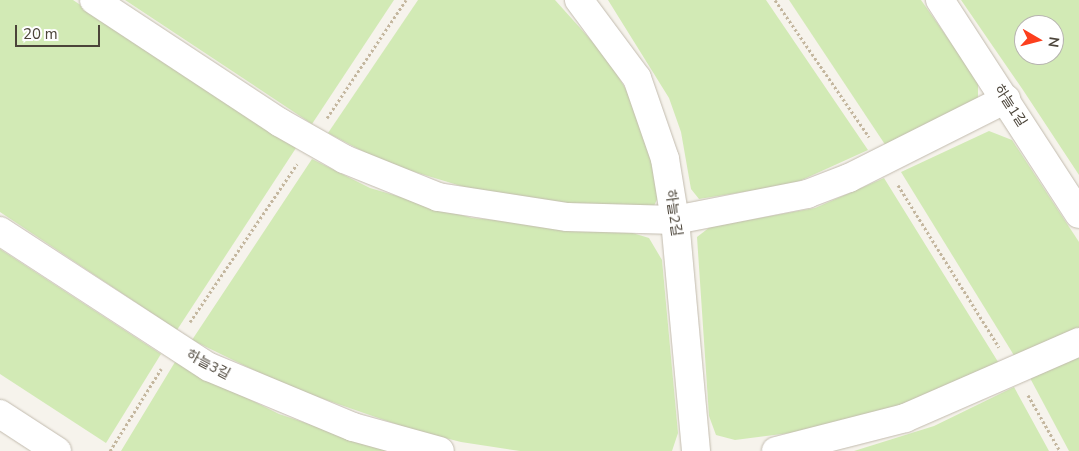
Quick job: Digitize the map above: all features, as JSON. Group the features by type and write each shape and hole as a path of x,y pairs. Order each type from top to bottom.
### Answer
{"street":[{"path":"94,0 279,122 344,159 438,197 567,218 675,220 807,194 849,178 1006,100"},
{"name":"하늘2길","path":"579,0 637,78 656,124 675,220 696,451"},
{"name":"하늘1길","path":"940,0 1079,214"},
{"name":"하늘3길","path":"0,231 209,367 353,427 440,451"},
{"path":"776,451 905,418 1079,342"},
{"path":"0,414 57,451"}],"path":[{"path":"325,121 406,0"},
{"path":"775,0 875,146"},
{"path":"187,327 299,162"},
{"path":"893,176 1002,351"},
{"path":"110,451 163,365"},
{"path":"1027,392 1060,451"}],"green space":[{"path":"0,0 73,0 296,148 177,330 0,212"},
{"path":"125,0 394,0 312,124"},
{"path":"418,0 555,0 608,59 634,103 649,145 659,195 654,206 597,207 494,196 385,163 328,133"},
{"path":"608,0 766,0 868,150 793,184 699,199 691,189 681,132 669,98"},
{"path":"789,0 921,0 978,81 978,99 886,146"},
{"path":"961,0 1079,0 1079,175 1023,90"},
{"path":"989,131 1012,140 1079,242 1079,330 1015,357 901,172"},
{"path":"312,159 370,188 472,218 626,231 649,238 662,260 678,433 672,451 520,451 461,442 410,429 286,386 192,340"},
{"path":"884,178 1000,365 924,399 798,432 735,440 716,435 709,416 697,237 710,227 815,208"},
{"path":"0,249 161,354 106,443 0,374"},
{"path":"1079,357 1079,451 1069,451 1030,378"},
{"path":"175,362 279,414 390,451 121,451"},
{"path":"1014,387 1049,451 854,451 934,426"}]}
